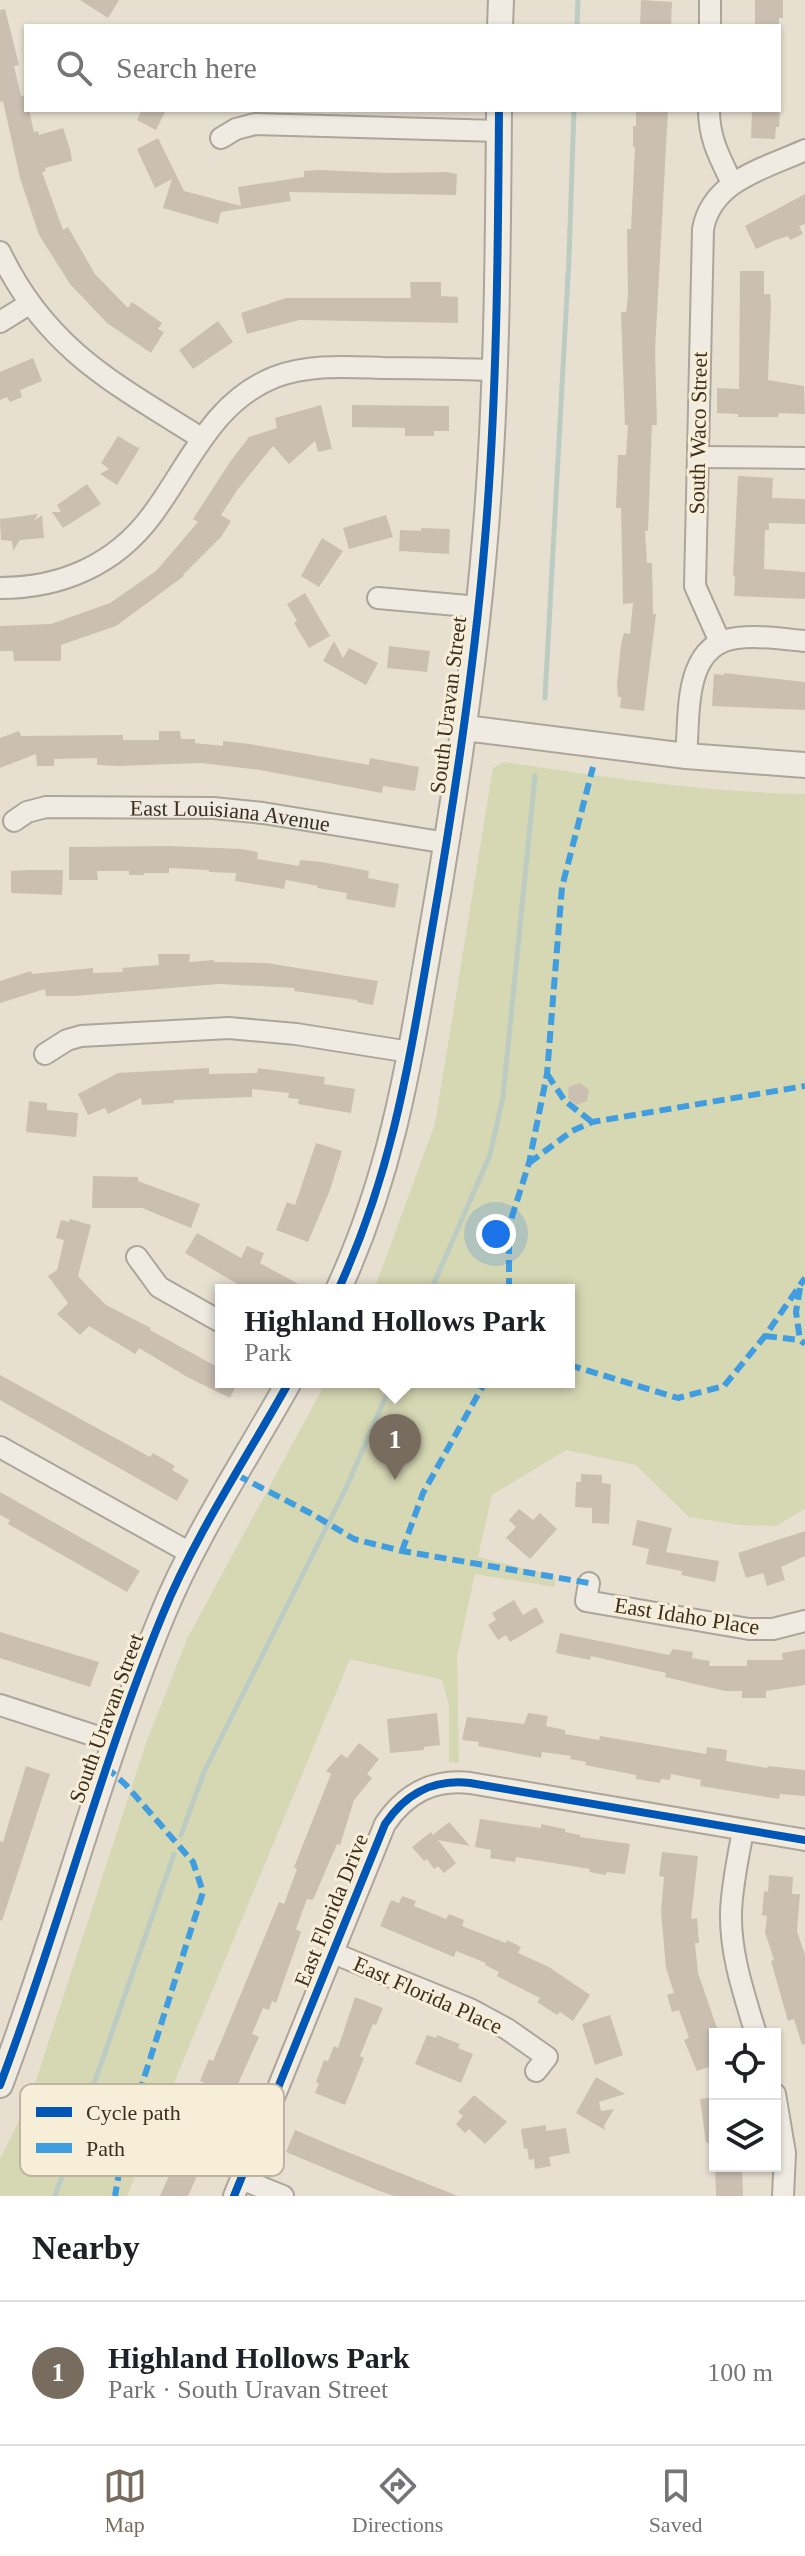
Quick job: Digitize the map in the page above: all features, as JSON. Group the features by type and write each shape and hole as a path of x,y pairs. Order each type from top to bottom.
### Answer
{"street":[{"path":"500,24 501,0"},
{"path":"710,0 710,24"},
{"path":"709,112 713,145 732,183"},
{"path":"221,138 236,129 255,124 499,120"},
{"name":"South Uravan Street","path":"341,1284 385,1168 403,1098 465,728 479,607 490,465 499,120"},
{"name":"South Waco Street","path":"720,642 695,586 703,229 710,205 720,192 732,183 805,150"},
{"path":"0,252 29,304 70,350 94,370 201,438"},
{"path":"0,322 29,304"},
{"path":"0,588 48,584 92,568 115,553 136,535 153,514 201,438 233,402 252,388 297,370 329,367 493,370"},
{"path":"698,457 805,458"},
{"name":"South Uravan Street","path":"378,598 479,607"},
{"path":"686,756 693,678 698,663 708,650 720,642 735,638 805,641"},
{"path":"465,728 686,756 805,765"},
{"name":"East Louisiana Avenue","path":"14,821 27,812 46,807 213,808 263,813 447,843"},
{"path":"45,1054 67,1040 81,1036 229,1028 296,1034 410,1052"},
{"path":"137,1257 159,1287 215,1319"},
{"name":"South Uravan Street","path":"0,2085 114,1742 163,1612 192,1554 286,1388"},
{"path":"0,1447 192,1554"},
{"name":"East Idaho Place","path":"589,1583 586,1601 749,1629 773,1629 805,1621"},
{"path":"0,1705 114,1742"},
{"name":"East Florida Drive","path":"279,2084 385,1824 407,1798 433,1785 470,1783 805,1840"},
{"path":"743,1831 733,1886 732,1938 738,1976 754,2028"},
{"name":"East Florida Place","path":"333,1953 470,2009 507,2029 547,2057 536,2071"},
{"path":"776,2100 785,2153 783,2196"},
{"path":"237,2187 283,2196"}],"green space":[{"path":"505,762 692,787 805,794 805,1509 776,1526 740,1525 689,1517 636,1465 566,1450 492,1495 478,1557 555,1576 555,1587 475,1574 457,1657 459,1763 449,1762 449,1706 442,1680 350,1659 174,2084 35,2084 146,1743 188,1637 323,1388 575,1388 575,1284 376,1284 435,1124 493,768"},
{"path":"20,2119 20,2176 135,2176 127,2196 0,2196 0,2159"}],"building":[{"path":"80,0 119,0 108,18"},
{"path":"641,0 672,2 671,24 640,24"},
{"path":"755,0 783,0 783,18 779,18 779,24 755,24"},
{"path":"5,9 19,65 14,66 21,96 24,95 24,112 29,112 34,132 38,131 39,135 63,128 70,149 72,161 45,168 46,171 42,172 63,230 68,227 95,274 128,308 132,302 162,323 158,329 164,332 151,353 107,323 88,303 70,284 39,235 20,178 3,101 0,102 0,10"},
{"path":"141,112 165,112 156,130 137,120"},
{"path":"636,112 668,112 655,351 657,425 652,425 648,531 645,531 647,563 652,563 653,614 656,614 644,711 620,708 617,684 621,644 624,633 630,634 633,603 623,604 621,508 616,508 618,455 626,455 628,425 625,425 621,312 626,312 628,296 627,229 631,229 635,147 633,126 636,126"},
{"path":"752,112 780,112 775,139 751,138"},
{"path":"158,138 184,191 241,206 238,187 304,177 304,171 320,170 447,172 457,174 456,195 289,192 291,201 221,212 218,224 163,208 172,179 155,188 137,149"},
{"path":"805,194 805,224 799,226 803,234 790,240 788,236 756,249 745,226"},
{"path":"740,271 764,271 764,294 770,294 771,304 768,380 804,386 805,414 738,417 738,414 717,413 717,388 739,389"},
{"path":"410,282 441,282 441,296 458,297 458,323 299,320 247,334 241,313 286,298 411,298"},
{"path":"218,321 233,342 193,369 179,350"},
{"path":"33,358 42,381 20,390 22,397 10,402 7,397 0,400 0,372"},
{"path":"321,405 332,449 318,452 315,441 289,464 273,446 221,515 231,521 221,537 184,576 116,626 61,645 61,661 14,661 13,651 0,651 0,626 51,624 110,603 156,571 198,522 193,519 249,437 277,428 275,418"},
{"path":"352,405 449,406 449,431 434,431 434,436 405,436 405,428 352,427"},
{"path":"118,436 138,448 141,446 117,485 100,474 109,469 101,463"},
{"path":"738,476 773,478 772,498 805,499 805,524 769,523 769,530 765,530 764,569 805,572 805,599 734,596"},
{"path":"87,484 101,504 63,528 52,512 61,512 57,505"},
{"path":"38,514 34,521 42,515 44,538 20,540 13,551 12,541 1,540 0,519"},
{"path":"386,515 393,537 349,549 343,528"},
{"path":"421,528 450,529 449,554 399,551 400,530 421,531"},
{"path":"322,538 343,551 319,587 301,576"},
{"path":"305,593 330,636 309,648 287,604"},
{"path":"334,641 343,658 349,648 378,663 366,685 323,661"},
{"path":"389,646 430,651 427,672 387,668"},
{"path":"714,674 805,682 805,710 712,706"},
{"path":"19,731 21,736 123,735 123,740 159,740 159,731 180,731 181,739 195,739 195,743 223,746 223,741 369,765 370,758 419,767 415,791 383,786 382,793 260,770 201,763 97,765 97,758 54,759 54,766 37,766 36,754 0,768 0,738"},
{"path":"69,847 241,849 258,852 257,859 299,866 300,860 322,862 369,871 368,878 399,884 395,908 346,899 347,893 318,886 286,880 284,889 235,881 236,873 209,870 169,868 169,873 144,875 129,875 129,871 97,871 98,880 69,880"},
{"path":"63,870 62,895 11,893 11,871"},
{"path":"158,954 190,954 189,962 267,963 378,981 373,1005 294,991 295,988 219,984 74,996 46,996 45,989 0,1003 0,981 31,971 32,974 93,968 93,973 123,972 122,968 159,965"},
{"path":"209,1068 209,1074 257,1073 258,1068 325,1077 324,1084 355,1089 351,1113 298,1104 299,1099 288,1098 289,1093 252,1089 252,1097 174,1100 174,1103 142,1105 141,1098 108,1114 105,1108 88,1115 78,1094 118,1073"},
{"path":"580,1083 589,1090 587,1101 576,1105 568,1098 569,1087"},
{"path":"29,1101 47,1103 47,1110 78,1113 76,1137 26,1132"},
{"path":"316,1143 342,1151 330,1190 308,1242 276,1230 287,1202 295,1205"},
{"path":"93,1176 138,1177 138,1181 200,1204 191,1228 142,1208 92,1208"},
{"path":"70,1219 91,1225 78,1276 106,1305 215,1366 215,1388 235,1388 230,1398 139,1348 135,1354 89,1326 80,1335 57,1314 68,1303 48,1276 57,1270 64,1240 56,1238 61,1220 69,1222"},
{"path":"197,1233 241,1258 247,1246 264,1253 260,1263 298,1284 237,1284 185,1253"},
{"path":"0,1375 150,1457 153,1453 175,1466 172,1470 189,1480 177,1501 0,1400"},
{"path":"581,1474 602,1475 602,1483 611,1484 609,1524 592,1523 592,1508 575,1507 576,1482 581,1482"},
{"path":"0,1492 140,1571 127,1592 8,1524 10,1520 0,1515"},
{"path":"519,1509 533,1520 540,1513 557,1529 530,1559 506,1538 516,1527 509,1520"},
{"path":"637,1520 672,1528 666,1552 719,1561 715,1582 646,1564 649,1549 632,1545"},
{"path":"805,1531 805,1556 781,1567 785,1580 767,1586 763,1573 746,1578 738,1553"},
{"path":"514,1600 523,1615 536,1607 544,1622 510,1642 506,1635 498,1640 488,1625 496,1620 492,1613"},
{"path":"0,1632 99,1662 90,1687 0,1658"},
{"path":"560,1633 669,1655 673,1649 693,1652 692,1658 710,1661 709,1666 747,1666 747,1660 783,1660 782,1653 805,1649 805,1685 766,1691 766,1698 742,1698 742,1691 725,1691 665,1677 666,1673 591,1656 590,1660 556,1653"},
{"path":"437,1713 440,1745 424,1747 424,1750 390,1753 387,1719"},
{"path":"528,1713 548,1716 546,1726 565,1730 565,1734 599,1740 600,1736 706,1754 707,1747 727,1750 726,1761 805,1770 805,1796 780,1794 779,1799 700,1786 701,1780 671,1774 670,1780 661,1779 660,1783 585,1765 586,1762 570,1759 571,1756 542,1752 541,1758 462,1740 467,1717 524,1724"},
{"path":"359,1743 379,1759 367,1774 372,1778 354,1800 340,1845 337,1844 313,1900 307,1899 296,1929 301,1932 276,2003 272,2001 269,2010 263,2008 252,2034 259,2037 238,2084 205,2084 200,2081 209,2059 213,2061 279,1902 284,1904 297,1869 294,1867 331,1774 326,1771 341,1754 347,1758"},
{"path":"26,1766 50,1774 2,1921 0,1841 3,1842"},
{"path":"480,1819 541,1828 541,1824 565,1829 565,1832 580,1837 630,1844 625,1874 607,1872 606,1875 589,1872 590,1869 516,1857 515,1862 490,1858 491,1850 475,1847"},
{"path":"449,1822 470,1846 438,1840 456,1863 444,1873 438,1866 434,1869 427,1859 424,1861 412,1847"},
{"path":"662,1852 698,1856 691,1919 697,1918 699,1943 695,1943 698,1973 717,2028 709,2028 709,2067 697,2071 684,2040 689,2038 679,2010 672,2012 667,1995 674,1993 666,1968 661,1911 664,1877 659,1876"},
{"path":"769,1875 793,1877 792,1894 800,1894 797,1931 805,1955 805,2044 802,2045 794,2019 788,2021 765,1932 767,1916 762,1915"},
{"path":"402,1896 416,1901 414,1906 446,1919 449,1914 464,1920 462,1926 521,1947 518,1953 549,1967 590,1995 573,2021 560,2012 557,2015 537,2002 540,1998 497,1976 499,1972 486,1963 456,1951 454,1957 380,1926 391,1900 399,1903"},
{"path":"355,1997 383,2008 360,2056 364,2058 345,2105 315,2093 319,2084 316,2082 324,2060 328,2061 334,2046 338,2048"},
{"path":"610,2015 623,2055 595,2065 582,2024"},
{"path":"427,2035 436,2038 437,2035 460,2044 458,2048 473,2054 461,2083 415,2064"},
{"path":"596,2077 625,2094 599,2102 601,2111 614,2109 604,2126 605,2130 576,2113"},
{"path":"474,2095 507,2122 485,2144 469,2129 465,2133 456,2124 463,2116 458,2112"},
{"path":"709,2098 709,2143 706,2143 700,2099"},
{"path":"546,2125 546,2131 566,2128 570,2153 549,2157 551,2166 535,2169 534,2159 529,2160 527,2148 524,2149 521,2129"},
{"path":"295,2130 458,2196 394,2196 377,2190 286,2152"},
{"path":"715,2172 742,2172 743,2196 716,2196"},
{"path":"169,2176 197,2176 188,2196 160,2196"}],"waterway":[{"path":"577,24 578,0"},
{"path":"545,698 574,112"},
{"path":"434,1284 490,1155 503,1097 535,776"},
{"path":"181,1835 204,1772 347,1486 389,1388"},
{"path":"94,2084 174,1854"},
{"path":"55,2196 62,2176"}],"marked path":[{"path":"509,1284 509,1226 529,1163 547,1074 562,887 593,767"},
{"path":"547,1074 565,1101 592,1122"},
{"path":"529,1163 572,1131 592,1122 805,1086"},
{"path":"575,1367 678,1398 724,1386 765,1336 805,1278"},
{"path":"800,1288 796,1312 800,1340 805,1344"},
{"path":"765,1336 800,1340"},
{"path":"402,1551 423,1493 482,1388"},
{"path":"237,1475 354,1539 402,1551 589,1583"},
{"path":"106,1767 126,1785 193,1862 203,1892 142,2084"},
{"path":"115,2196 118,2176"}],"cycle path":[{"path":"341,1284 373,1202 397,1116 423,982 462,737 489,486 496,325 499,112"},
{"path":"0,2085 118,1732 162,1616 205,1527 286,1388"},
{"path":"279,2084 385,1824 402,1804 422,1790 444,1783 470,1783 805,1840"},
{"path":"234,2196 242,2176"}],"place":[{"name":"Highland Hollows Park","path":"395,1480"}]}
